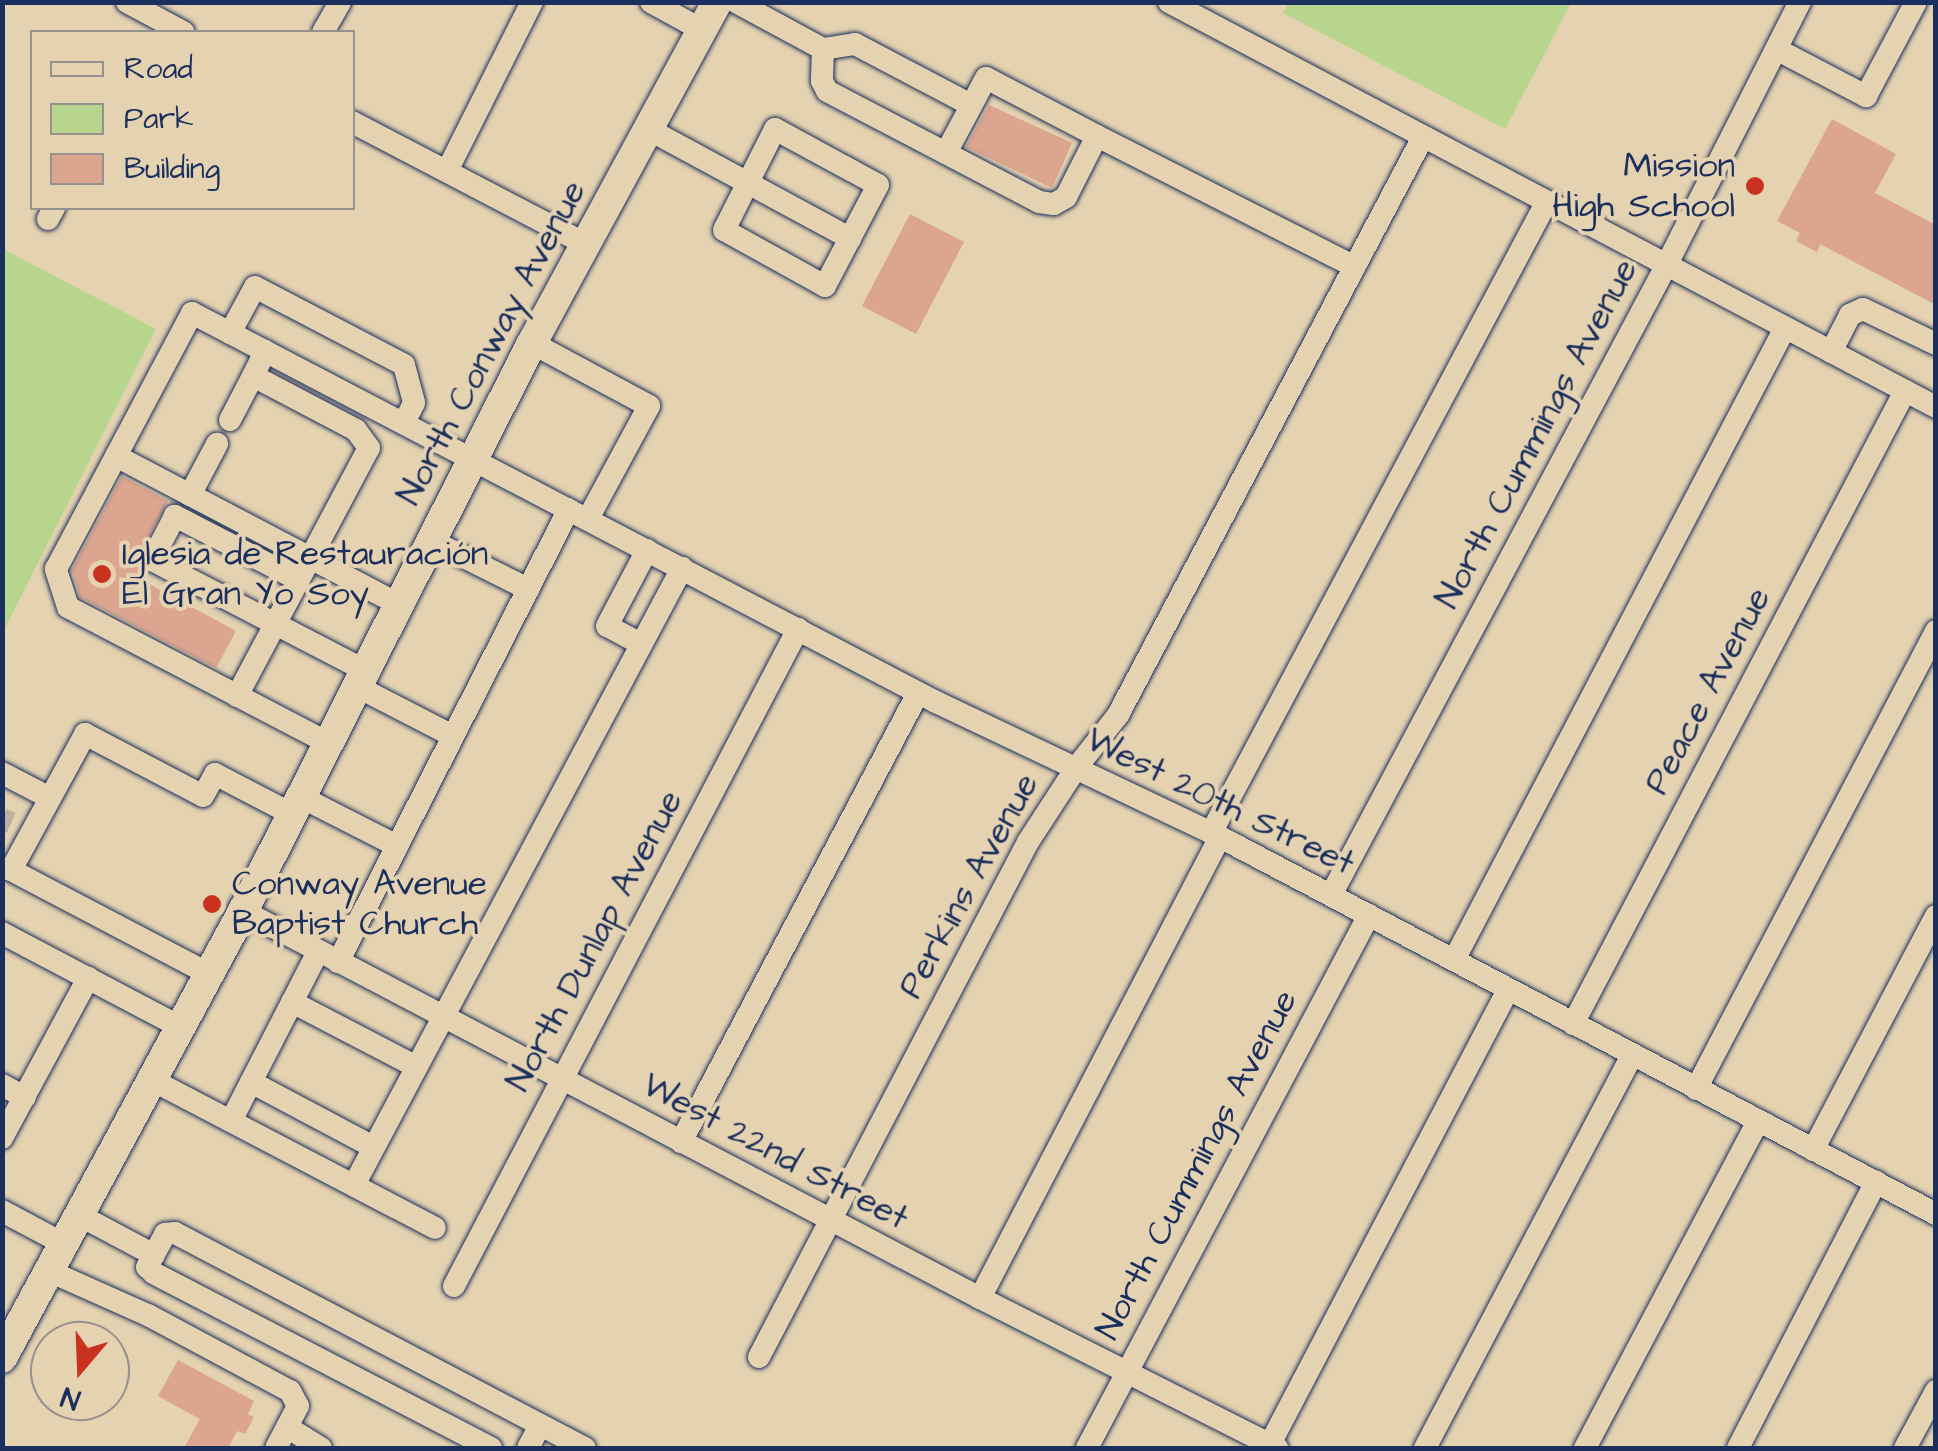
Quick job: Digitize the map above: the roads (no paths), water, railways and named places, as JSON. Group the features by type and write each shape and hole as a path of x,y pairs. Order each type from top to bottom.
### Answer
{"main road":[{"name":"North Conway Avenue","path":"5,1346 49,1272 243,911 471,458 717,2"}],"street":[{"path":"324,30 340,2"},
{"path":"447,171 532,2"},
{"path":"651,2 702,30"},
{"path":"736,2 823,49 855,44 972,105"},
{"path":"1168,2 1936,407"},
{"name":"North Cummings Avenue","path":"1331,895 1666,266 1800,2"},
{"path":"1776,49 1866,96 1916,2"},
{"path":"138,16 178,30"},
{"path":"823,49 822,81 827,90 1038,202 1054,204 1066,197 1097,136"},
{"path":"946,153 986,78 1354,267"},
{"path":"355,124 585,244"},
{"path":"648,129 850,238"},
{"path":"775,129 878,185 850,238 824,286 724,230 775,129"},
{"name":"Perkins Avenue","path":"759,1357 1028,842 1126,701 1422,139"},
{"path":"980,1298 1546,203"},
{"path":"230,333 255,287 404,365 414,403 404,423"},
{"path":"1831,352 1850,315 1863,310 1936,344"},
{"name":"West 20th Street","path":"116,456 192,313 918,693 1216,835 1935,1213"},
{"path":"1454,960 1785,328"},
{"path":"231,1121 292,1002 328,956 396,846 528,589 649,406 532,344"},
{"path":"230,420 265,351"},
{"path":"237,696 369,448 356,430 253,376"},
{"path":"327,415 339,390"},
{"name":"Peace Avenue","path":"1574,1024 1905,391"},
{"path":"190,495 217,444"},
{"path":"328,743 68,607 56,569 116,456 398,604"},
{"path":"299,580 175,516 152,560 275,624 453,736"},
{"path":"430,540 528,589"},
{"path":"641,644 607,626 647,550"},
{"path":"354,1185 682,568"},
{"name":"North Dunlap Avenue","path":"454,1286 798,629"},
{"path":"1696,1089 1936,631"},
{"path":"681,1142 918,693"},
{"path":"209,974 11,870 21,828 50,798 85,734 203,796 215,774 396,846"},
{"path":"2,773 50,798"},
{"name":"West 22nd Street","path":"243,911 829,1220 1274,1446"},
{"name":"North Cummings Avenue","path":"1087,1448 1369,915"},
{"path":"1813,1150 1936,916"},
{"path":"2,934 180,1027"},
{"path":"2,1138 88,978"},
{"path":"1274,1446 1508,990"},
{"path":"292,1002 415,1066"},
{"path":"1424,1448 1632,1055"},
{"path":"152,1080 436,1228"},
{"path":"251,1082 373,1147"},
{"path":"2,1084 25,1097"},
{"path":"1585,1448 1758,1121"},
{"path":"1738,1448 1876,1182"},
{"path":"2,1210 64,1244"},
{"path":"79,1215 154,1255"},
{"path":"490,1448 154,1273 147,1267 165,1234 175,1233 585,1448"},
{"path":"49,1272 148,1315 290,1390 298,1406 276,1448"},
{"path":"1905,1448 1936,1391"},
{"path":"528,1448 540,1425"},
{"path":"288,1427 321,1448"}],"tunnel":[{"path":"2,819 11,823"}],"place":[{"name":"Mission High School","path":"1755,186"},
{"name":"Iglesia de Restauración El Gran Yo Soy","path":"102,574"},
{"name":"Conway Avenue Baptist Church","path":"212,904"}]}
